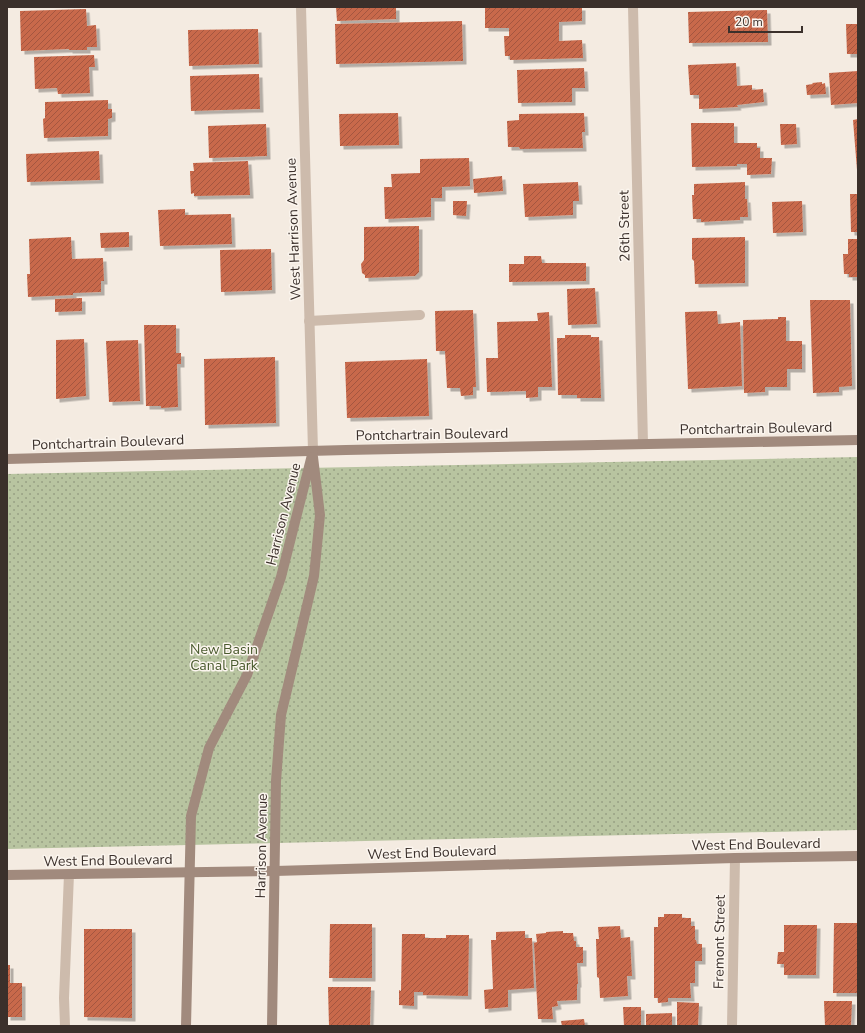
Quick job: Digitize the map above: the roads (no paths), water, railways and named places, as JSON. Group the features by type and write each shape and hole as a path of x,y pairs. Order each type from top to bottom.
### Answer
{"main road":[{"name":"Pontchartrain Boulevard","path":"7,459 858,440"},
{"name":"Harrison Avenue","path":"272,1026 276,781 281,715 314,576 320,515 313,451"},
{"name":"Harrison Avenue","path":"186,1026 191,816 209,748 247,675 281,577 313,451"},
{"name":"West End Boulevard","path":"7,875 275,871 858,856"}],"street":[{"name":"West Harrison Avenue","path":"301,7 313,451"},
{"name":"26th Street","path":"633,7 643,444"},
{"path":"309,322 420,315"},
{"name":"Fremont Street","path":"732,1026 735,858"},
{"path":"64,1026 69,874"}],"park label":[{"name":"New Basin Canal Park","path":"224,658"}]}
